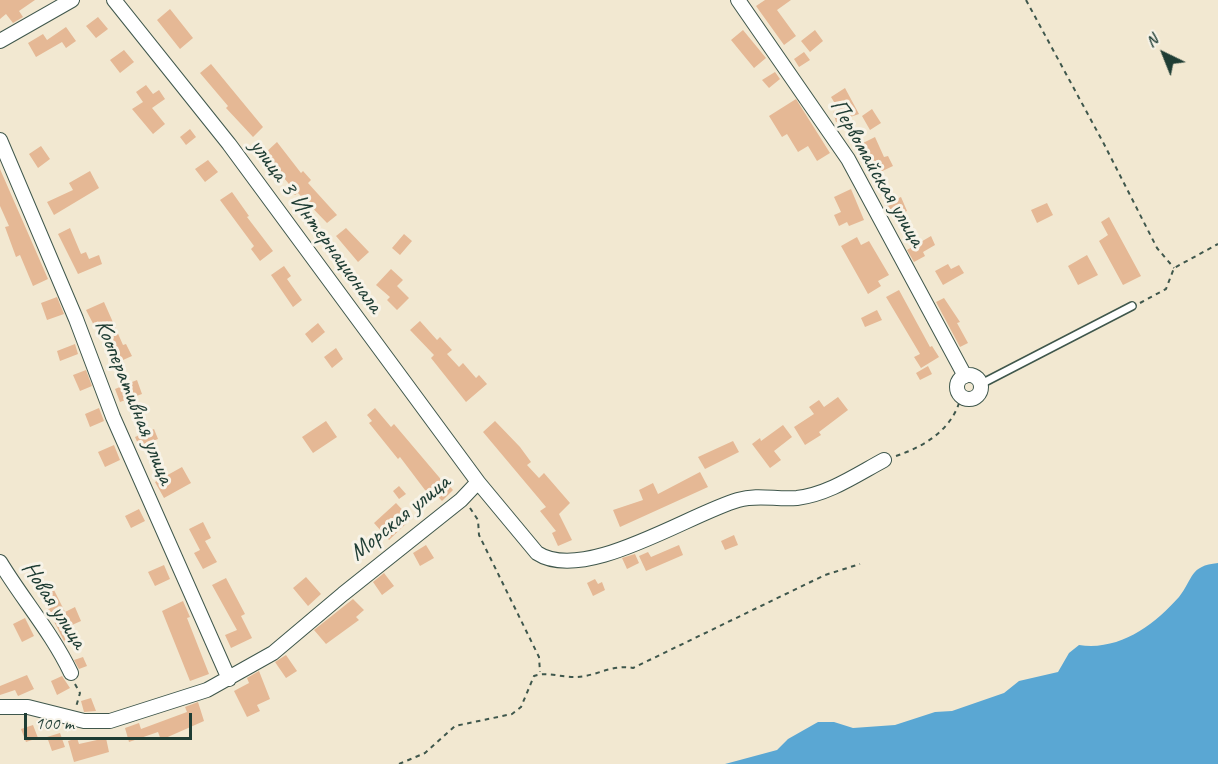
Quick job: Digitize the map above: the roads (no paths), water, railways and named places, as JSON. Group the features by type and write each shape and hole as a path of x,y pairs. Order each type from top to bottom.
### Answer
{"street":[{"path":"0,41 72,0"},
{"name":"улица 3 Интернационала","path":"114,0 228,144 478,482"},
{"name":"Первомайская улица","path":"738,0 848,159 965,376"},
{"name":"Кооперативная улица","path":"0,140 76,319 113,417 229,679"},
{"path":"965,376 976,377 981,384 981,392 975,398 968,399 961,396 958,385 965,376"},
{"name":"Морская улица","path":"0,707 35,708 74,718 110,721 207,690 273,653 461,500 478,482 537,554 544,558 573,563 684,524 735,500 749,497 790,498 817,495 884,460"},
{"name":"Новая улица","path":"0,562 32,611 56,642 71,673"}],"lane":[{"path":"981,384 1132,306"}],"water":[{"path":"1218,563 1218,764 725,764 777,750 788,739 818,722 834,722 853,728 895,725 935,712 952,711 1004,693 1019,681 1058,672 1069,653 1079,645 1108,644 1146,627 1179,597 1197,570"}]}
